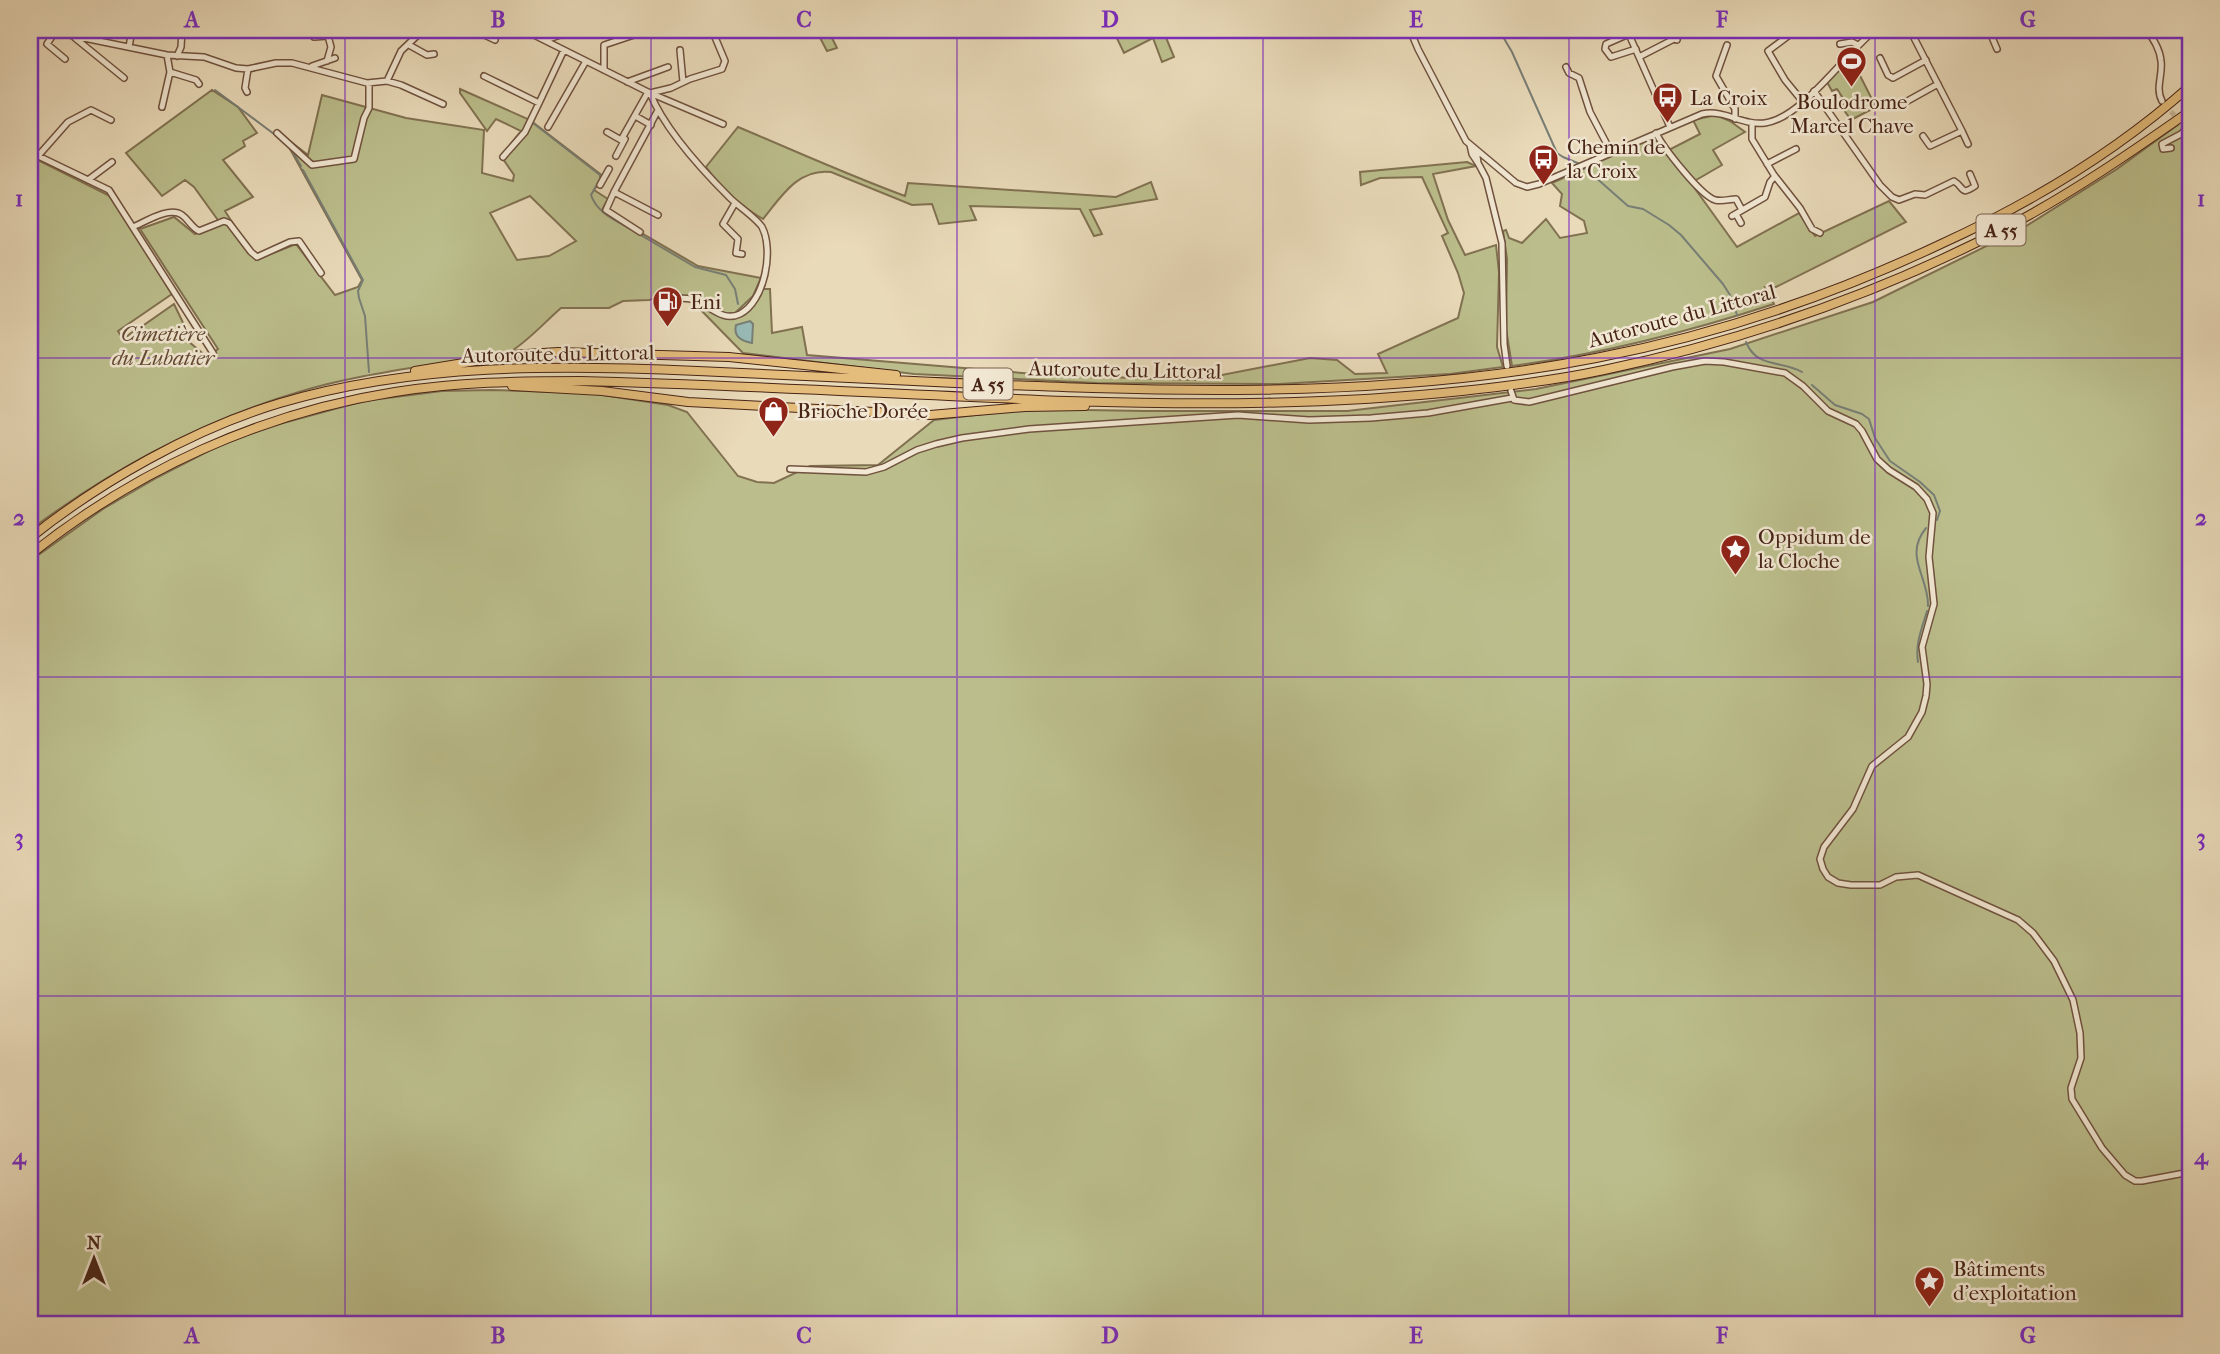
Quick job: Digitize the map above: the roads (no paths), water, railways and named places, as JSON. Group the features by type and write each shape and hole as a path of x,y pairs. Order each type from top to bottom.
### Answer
{"highway":[{"name":"Autoroute du Littoral","path":"30,538 102,486 213,429 279,404 355,385 398,378 486,369 622,368 1039,386 1246,390 1417,382 1596,358 1753,318 1875,274 1962,235 2086,167 2190,86"},
{"name":"Autoroute du Littoral","path":"30,555 109,499 161,468 219,440 305,411 374,395 439,386 510,381 581,381 1200,404 1417,396 1507,386 1599,371 1735,338 1826,308 1925,267 2054,200 2118,161 2190,111"},
{"path":"279,404 324,388 381,376 512,355 558,352 729,357 883,374 1039,386"},
{"path":"439,386 581,389 688,402 930,415 1025,407 1200,404"}],"street":[{"path":"45,30 167,55 204,57 236,68 292,63 369,83 387,81 443,104"},
{"path":"129,47 132,30"},
{"path":"177,56 181,47 182,30"},
{"path":"387,81 401,51 424,30"},
{"path":"481,30 480,33 495,40"},
{"path":"524,30 627,82 723,124"},
{"path":"545,40 576,30"},
{"path":"607,132 621,140 649,92 671,88 722,69 725,61 712,30"},
{"path":"1409,30 1462,135 1513,181 1527,187 1707,113 1721,113 1752,123 1777,120 1803,102 1866,34 1875,30"},
{"path":"1798,30 1768,51 1785,80 1803,102"},
{"path":"1910,30 1968,144"},
{"path":"1989,30 1997,48"},
{"path":"2147,30 2160,55 2158,92 2162,101"},
{"path":"55,32 47,44 65,59"},
{"path":"1636,49 1611,57 1605,49 1606,44 1628,32 1636,49 1670,127"},
{"path":"604,70 604,45 637,34"},
{"path":"72,36 124,78"},
{"path":"314,37 328,36 331,47 327,61"},
{"path":"1639,57 1674,39 1677,40"},
{"path":"1840,44 1852,42 1858,45"},
{"path":"409,45 427,55 434,54"},
{"path":"1727,45 1716,76 1736,111 1735,119"},
{"path":"503,157 525,132 564,50"},
{"path":"680,50 683,82"},
{"path":"162,107 170,72 167,55"},
{"path":"309,67 335,58"},
{"path":"1880,58 1888,75 1893,78 1927,62"},
{"path":"548,127 586,61"},
{"path":"1895,82 1927,62"},
{"path":"627,82 668,67"},
{"path":"1566,67 1569,73 1579,78 1590,112 1611,152"},
{"path":"247,69 247,92"},
{"path":"170,72 196,80 199,84"},
{"path":"484,76 540,103"},
{"path":"277,134 312,165 354,159 369,108 369,83"},
{"path":"1902,104 1938,83"},
{"path":"1814,90 1880,185 1895,199 1925,194 1954,181 1965,191 1975,186 1970,174"},
{"path":"649,92 657,112 713,181 761,226 766,247 766,275 753,300 743,312 731,316 722,315 694,300 674,299 660,302"},
{"path":"38,156 68,122 91,110 111,120"},
{"path":"632,126 641,110"},
{"path":"640,232 606,210 657,112"},
{"path":"637,117 651,125"},
{"path":"1752,123 1752,139 1767,164 1812,229 1821,233"},
{"path":"2171,148 2163,149 2162,144 2181,134 2186,127"},
{"path":"1923,136 1931,146 1962,131"},
{"path":"1656,133 1661,144 1699,190 1717,200 1737,199 1742,210"},
{"path":"616,156 625,139"},
{"path":"1471,145 1472,154 1479,163"},
{"path":"621,148 634,155"},
{"path":"1767,164 1796,149"},
{"path":"1476,150 1502,243 1504,344 1507,366"},
{"path":"30,152 109,190 213,353"},
{"path":"88,180 112,162"},
{"path":"600,185 609,169"},
{"path":"1741,223 1734,215 1765,197 1770,180 1775,176"},
{"path":"604,177 619,184"},
{"path":"614,192 658,215"},
{"path":"735,203 723,224 738,239 736,253 742,254"},
{"path":"133,227 162,214 181,215 199,231 224,220 257,257 290,242 299,241 321,273"},
{"path":"790,469 866,472 936,444 1029,429 1238,415 1309,420 1363,418 1428,412 1512,394 1517,401 1529,402 1704,361 1785,373 1803,386 1828,411 1856,424 1881,464 1912,483 1927,499 1933,513 1929,557 1934,604 1922,647 1927,684 1924,704 1908,737 1872,766 1853,809 1824,847 1820,859 1823,869 1828,877 1838,883 1865,886 1880,885 1907,874 1918,874 2008,914 2026,926 2054,961 2073,1000 2081,1045 2071,1099 2103,1148 2125,1175 2135,1181 2190,1172"}],"water":[{"path":"750,321 753,324 752,343 739,338 735,329 736,325"}],"waterway":[{"path":"1499,30 1512,52 1557,153 1580,164"},
{"path":"215,90 274,134"},
{"path":"533,123 600,175 591,195 594,201 607,216 632,230"},
{"path":"291,149 301,166"},
{"path":"1585,168 1628,206 1643,209 1681,235 1723,284 1737,315"},
{"path":"303,170 363,280 358,291 365,316 369,372"},
{"path":"639,234 695,267 726,275 735,289 738,304"},
{"path":"1746,342 1751,351 1763,360 1802,372"},
{"path":"1812,385 1835,405 1869,419 1875,438 1890,461 1934,495 1940,511 1937,520"},
{"path":"1926,528 1920,538 1917,557 1928,606"},
{"path":"1918,662 1918,642 1927,611"}],"tunnel":[{"path":"2166,106 2182,124"}],"place":[{"name":"Boulodrome Marcel Chave","path":"1852,89"},
{"name":"La Croix","path":"1667,125"},
{"name":"Chemin de la Croix","path":"1544,186"},
{"name":"Eni","path":"667,329"},
{"name":"Brioche Dorée","path":"774,438"},
{"name":"Oppidum de la Cloche","path":"1735,576"},
{"name":"Bâtiments d'exploitation","path":"1930,1308"}],"park label":[{"name":"Cimetière du Lubatier","path":"163,346"}]}
